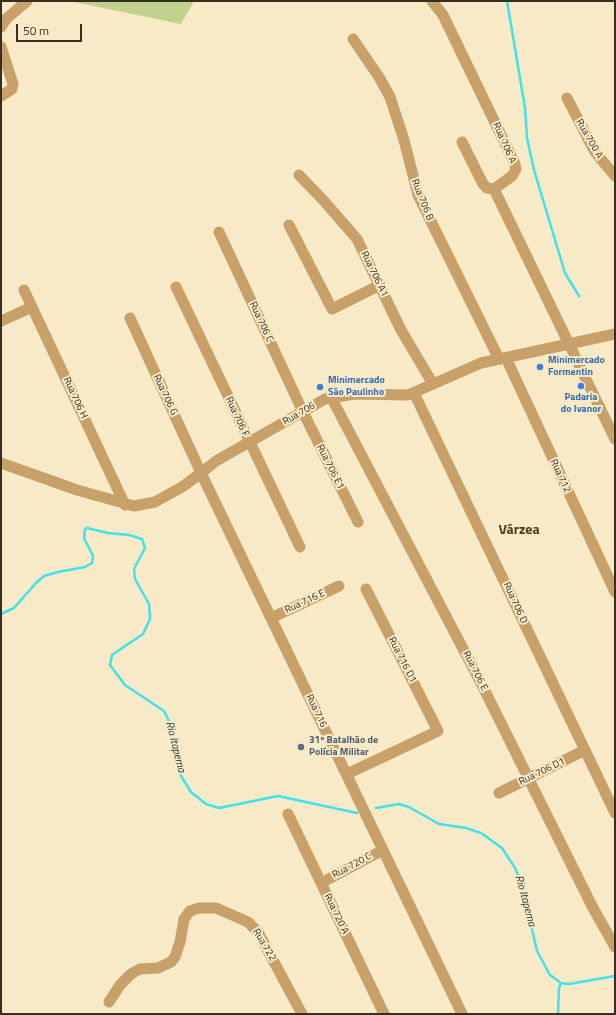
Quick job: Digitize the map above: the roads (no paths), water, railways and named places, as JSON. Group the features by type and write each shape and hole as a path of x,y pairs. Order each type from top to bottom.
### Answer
{"street":[{"path":"1,27 6,19 28,1"},
{"name":"Rua 706 A","path":"432,1 443,15 515,164 516,169 512,176 494,189"},
{"name":"Rua 706 B","path":"353,39 379,77 390,97 397,117 418,195 503,358"},
{"path":"1,47 13,84 12,89 1,96"},
{"name":"Rua 700 A","path":"567,98 595,152 615,176"},
{"path":"462,142 483,184 486,188 494,189 615,439"},
{"name":"Rua 706 A1","path":"299,175 352,231 401,330 433,384"},
{"path":"289,225 332,308 380,285"},
{"name":"Rua 706 C","path":"219,232 303,412"},
{"name":"Rua 706 F","path":"176,287 300,547"},
{"name":"Rua 706 H","path":"24,290 125,505"},
{"path":"1,321 32,307"},
{"name":"Rua 706 G","path":"130,318 201,473"},
{"name":"Rua 706","path":"1,463 70,488 125,505 142,506 155,502 182,487 216,461 332,397 354,394 401,396 414,393 472,366 615,334"},
{"name":"Rua 712","path":"503,358 615,592"},
{"name":"Rua 706 D","path":"414,393 615,813"},
{"name":"Rua 706 E","path":"332,397 397,520 529,778 593,908 615,947"},
{"name":"Rua 706 E1","path":"303,412 358,522"},
{"name":"Rua 716","path":"201,473 462,1014"},
{"name":"Rua 716 E","path":"271,618 339,586"},
{"name":"Rua 716 D1","path":"347,774 438,731 366,589"},
{"name":"Rua 706 D1","path":"499,793 585,750"},
{"name":"Rua 720 A","path":"288,814 384,1014"},
{"name":"Rua 720 C","path":"321,883 383,850"},
{"name":"Rua 722","path":"109,1002 120,985 131,974 140,969 158,968 171,962 175,957 180,942 184,919 190,911 199,908 216,908 248,922 258,932 302,1014"}],"waterway":[{"path":"507,1 525,108 527,138 534,170 565,273 579,296"},
{"name":"Rio Itapema","path":"1,614 14,608 44,576 85,567 92,563 93,556 84,538 85,529 87,528 108,533 129,535 142,539 145,548 134,569 135,579 149,604 150,619 143,634 112,655 110,665 125,685 164,711 171,725 181,776 191,792 206,804 219,808 278,796 357,813"},
{"name":"Rio Itapema","path":"376,808 399,804 409,807 439,824 466,828 481,833 502,848 515,868 522,885 537,951 550,975 561,983 569,984 615,976"},
{"path":"558,1014 559,988 561,983"}],"place":[{"name":"Minimercado Formentin","path":"540,367"},
{"name":"Padaria do Ivanor","path":"581,386"},
{"name":"Minimercado São Paulinho","path":"320,387"},
{"name":"31º Batalhão de Polícia Militar","path":"301,747"}],"district":[{"name":"Várzea","path":"519,531"}]}
